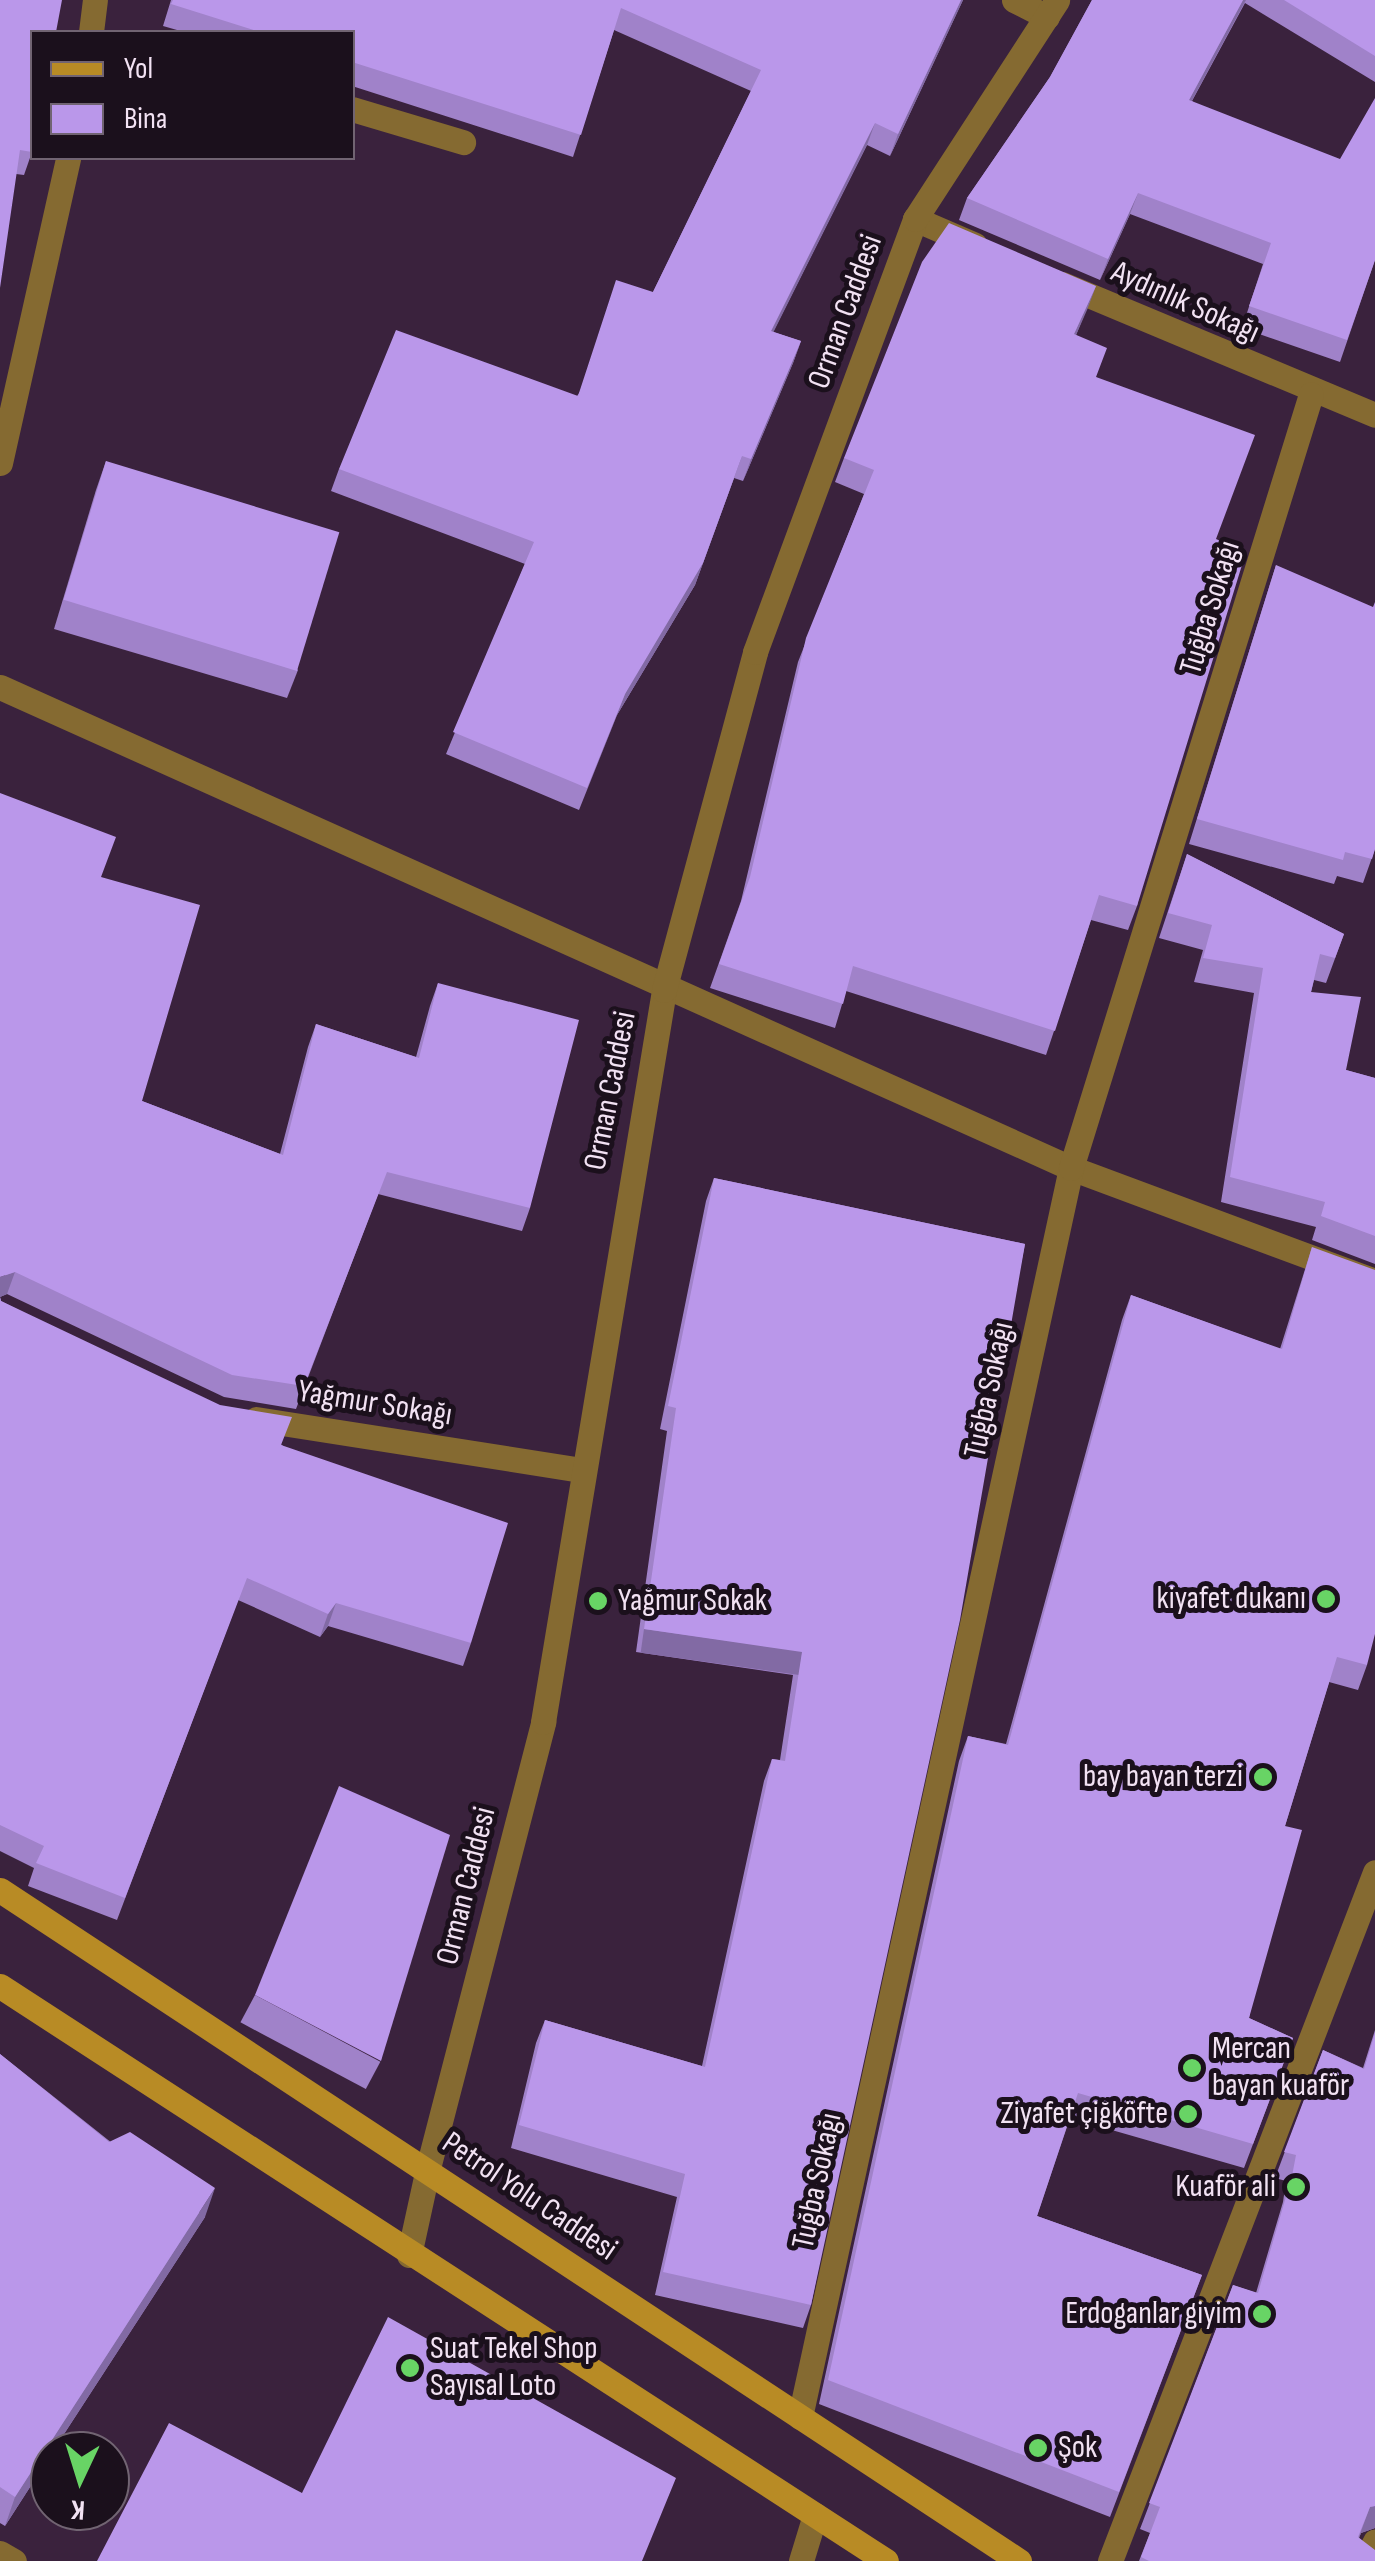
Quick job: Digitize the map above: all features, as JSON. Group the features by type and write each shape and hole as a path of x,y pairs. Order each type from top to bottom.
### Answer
{"main road":[{"name":"Petrol Yolu Caddesi","path":"0,1890 428,2168 1019,2561"},
{"path":"0,1986 408,2255 886,2561"}],"street":[{"path":"94,30 95,0"},
{"path":"1014,0 1052,8"},
{"name":"Orman Caddesi","path":"408,2255 542,1722 664,990 755,652 915,219 1052,8"},
{"path":"355,110 463,142"},
{"path":"0,463 68,160"},
{"path":"915,219 1005,259"},
{"name":"Aydınlık Sokağı","path":"1041,275 1311,394 1375,415"},
{"name":"Tuğba Sokağı","path":"800,2417 1071,1168 1311,394"},
{"path":"0,687 664,990 1071,1168 1375,1281"},
{"name":"Yağmur Sokağı","path":"218,1413 582,1470"},
{"path":"1110,2561 1375,1872"},
{"path":"801,2561 815,2515"},
{"path":"1365,2561 1375,2542"},
{"path":"0,2553 14,2561"}],"building":[{"path":"0,0 62,0 56,30 30,30 30,152 20,150 0,288"},
{"path":"173,0 961,0 898,134 875,123 771,331 801,341 751,459 742,456 703,563 625,694 587,788 453,732 534,542 339,469 396,330 578,396 616,280 653,292 761,70 621,8 581,135 355,63 355,30 254,30 171,4"},
{"path":"1092,0 1243,0 1189,100 1340,159 1375,98 1375,260 1347,340 1249,306 1271,243 1138,193 1108,259 967,198 1050,77"},
{"path":"1284,0 1375,0 1375,56"},
{"path":"949,223 1096,286 1074,334 1107,348 1096,377 1255,435 1216,539 1246,552 1137,906 1099,895 1055,1031 853,966 843,1004 719,964 750,877 806,638 874,470 844,458 922,262"},
{"path":"106,461 339,532 297,671 64,600"},
{"path":"1276,565 1373,607 1375,602 1372,859 1345,852 1343,860 1197,819"},
{"path":"0,793 116,837 101,877 200,905 142,1101 283,1155 316,1024 419,1058 438,983 579,1020 530,1208 387,1172 304,1386 232,1375 15,1272 0,1277"},
{"path":"1187,854 1344,934 1335,958 1320,954 1311,992 1361,997 1346,1070 1375,1078 1375,1236 1321,1216 1325,1202 1230,1177 1263,968 1203,958 1212,925 1168,913"},
{"path":"714,1178 1025,1244 960,1620 811,2305 663,2272 685,2174 519,2125 545,2020 705,2067 772,1759 785,1761 802,1652 644,1629 676,1408 668,1406"},
{"path":"1312,1247 1375,1270 1375,1634 1367,1665 1337,1657 1285,1826 1302,1830 1249,2018 1293,2038 1253,2144 1078,2093 1037,2216 1202,2275 1119,2492 828,2380 968,1736 1008,1745 1131,1295 1282,1349"},
{"path":"0,1297 1,1301 220,1405 292,1417 281,1445 508,1523 471,1643 336,1603 328,1614 247,1578 125,1898 36,1863 44,1846 0,1825"},
{"path":"339,1786 450,1835 381,2061 255,1995"},
{"path":"1375,2033 1375,2506 1370,2507 1358,2537 1375,2550 1375,2561 1149,2561 1141,2557 1160,2507 1149,2503 1233,2285 1258,2293 1296,2155 1284,2152 1323,2050 1364,2069"},
{"path":"0,2054 109,2142 130,2132 215,2188 58,2431 30,2431 30,2474 15,2497 0,2487"},
{"path":"388,2317 676,2478 642,2561 97,2561 113,2531 130,2531 130,2498 169,2423 302,2493"}],"place":[{"name":"kiyafet dukanı","path":"1326,1599"},
{"name":"Yağmur Sokak","path":"598,1601"},
{"name":"bay bayan terzi","path":"1263,1777"},
{"name":"Mercan bayan kuaför","path":"1192,2068"},
{"name":"Ziyafet çiğköfte","path":"1188,2114"},
{"name":"Kuaför ali","path":"1296,2187"},
{"name":"Erdoganlar giyim","path":"1262,2314"},
{"name":"Suat Tekel Shop Sayısal Loto","path":"410,2368"},
{"name":"Şok","path":"1038,2448"}]}
